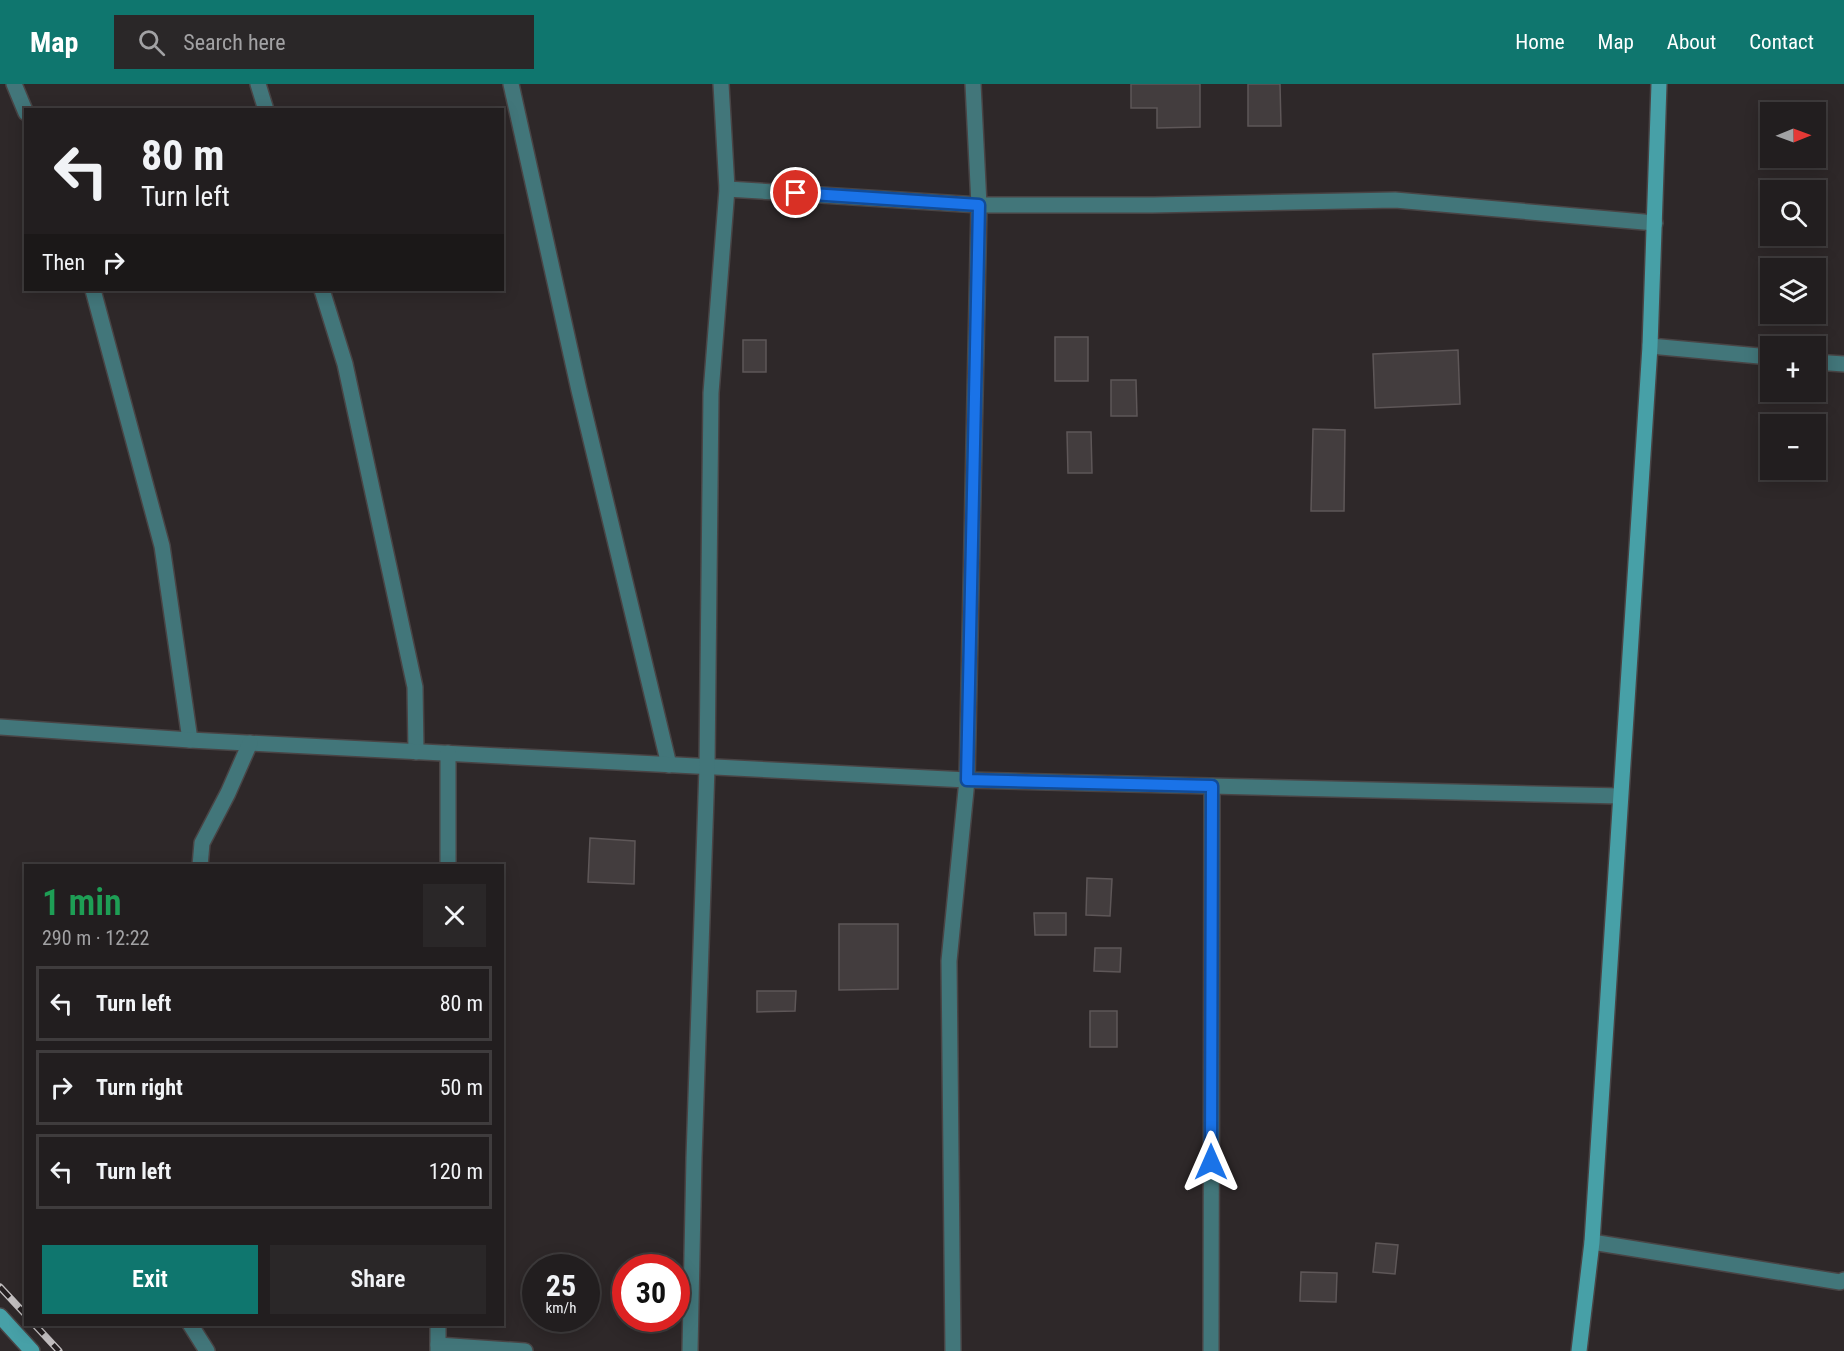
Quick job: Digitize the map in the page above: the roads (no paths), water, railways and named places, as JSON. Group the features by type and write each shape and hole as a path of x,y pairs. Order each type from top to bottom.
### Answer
{"main road":[{"path":"1580,1351 1592,1242 1650,346 1659,84"},
{"path":"0,1316 32,1351"}],"street":[{"path":"14,84 24,108"},
{"path":"258,84 265,108"},
{"path":"511,84 579,390 669,765"},
{"path":"690,1351 707,767 711,393 727,189 721,84"},
{"path":"953,1351 949,962 967,780 979,205 973,84"},
{"path":"727,189 979,205 1153,205 1395,200 1655,223"},
{"path":"93,291 162,546 190,740"},
{"path":"322,291 345,364 415,687 416,752"},
{"path":"1650,346 1760,356"},
{"path":"1826,363 1844,364"},
{"path":"0,727 190,740 967,780 1620,796"},
{"path":"201,864 202,843 228,793 250,742"},
{"path":"448,753 448,864"},
{"path":"1211,1351 1212,786"},
{"path":"1592,1242 1840,1282 1844,1280"},
{"path":"191,1326 207,1351"},
{"path":"438,1326 438,1348 525,1351"}],"railway":[{"path":"0,1287 24,1313"},
{"path":"36,1326 59,1351"}]}
